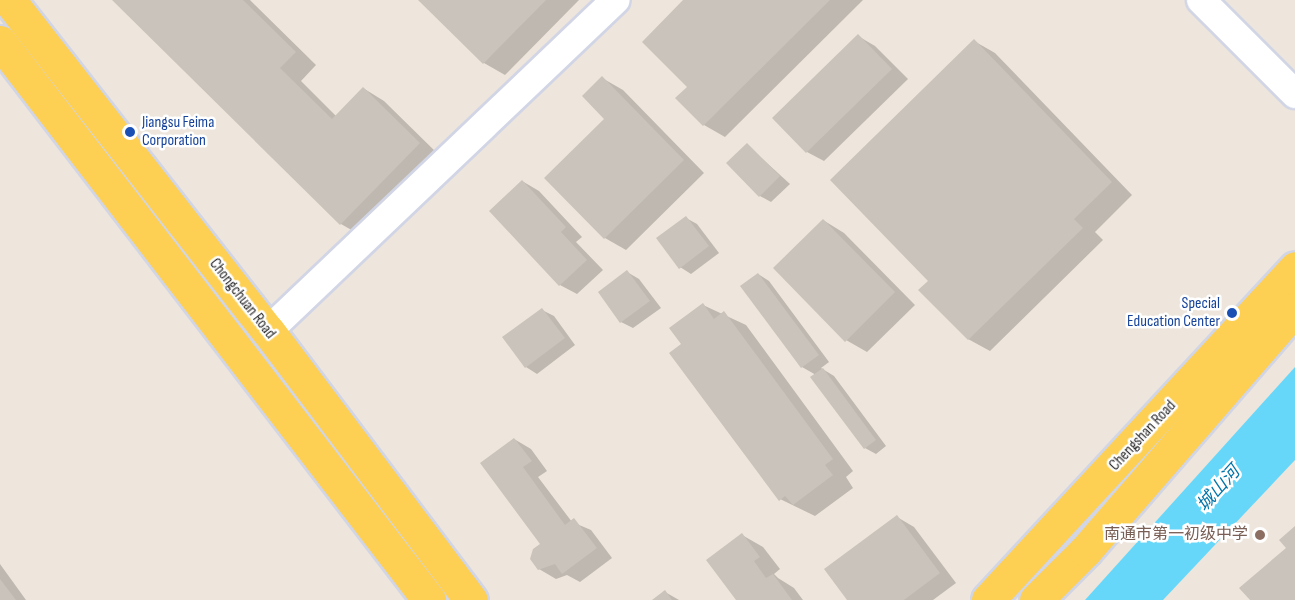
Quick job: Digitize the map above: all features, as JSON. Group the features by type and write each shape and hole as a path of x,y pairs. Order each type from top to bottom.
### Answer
{"main road":[{"name":"Chongchuan Road","path":"9,0 268,331 471,600"},
{"name":"Chongchuan Road","path":"0,42 429,600"},
{"name":"Chengshan Road","path":"988,600 1295,268"},
{"name":"Chengshan Road","path":"1036,600 1086,550 1295,309"}],"street":[{"path":"268,331 615,0"},
{"path":"1201,0 1295,94"}],"water":[{"name":"城山河","path":"1295,367 1295,460 1163,600 1085,600"}],"building":[{"path":"112,0 243,0 296,52 280,68 332,119 363,87 420,143 340,225"},
{"path":"418,0 546,0 483,64"},
{"path":"683,0 830,0 703,126 675,98 687,87 642,42"},
{"path":"858,34 892,69 806,153 772,118"},
{"path":"974,39 1112,182 1074,219 1083,228 968,340 918,290 928,281 830,180"},
{"path":"602,76 684,160 604,239 544,178 604,119 582,96"},
{"path":"747,143 780,176 759,197 726,163"},
{"path":"522,180 566,227 561,232 587,260 559,286 489,211"},
{"path":"686,216 709,246 679,269 656,238"},
{"path":"823,219 895,292 845,342 773,268"},
{"path":"627,270 650,301 620,323 598,292"},
{"path":"758,273 819,355 801,368 740,286"},
{"path":"703,303 714,319 724,311 833,459 825,465 833,475 793,505 785,496 779,501 669,353 681,344 669,328"},
{"path":"542,308 565,338 525,368 502,337"},
{"path":"823,368 876,440 864,449 810,377"},
{"path":"514,438 532,461 523,467 565,525 574,518 597,548 562,574 555,564 538,570 530,559 533,549 540,544 480,463"},
{"path":"897,515 940,573 904,600 847,600 824,569"},
{"path":"1295,526 1295,600 1250,600 1239,588 1286,548 1279,540"},
{"path":"742,533 760,557 754,561 766,578 773,574 792,600 736,600 706,560"},
{"path":"0,579 16,600 0,600"},
{"path":"665,590 672,600 652,600"}],"place":[{"name":"Jiangsu Feima Corporation","path":"130,132"},
{"name":"Special Education Center","path":"1232,313"},
{"name":"南通市第一初级中学","path":"1260,535"}]}
